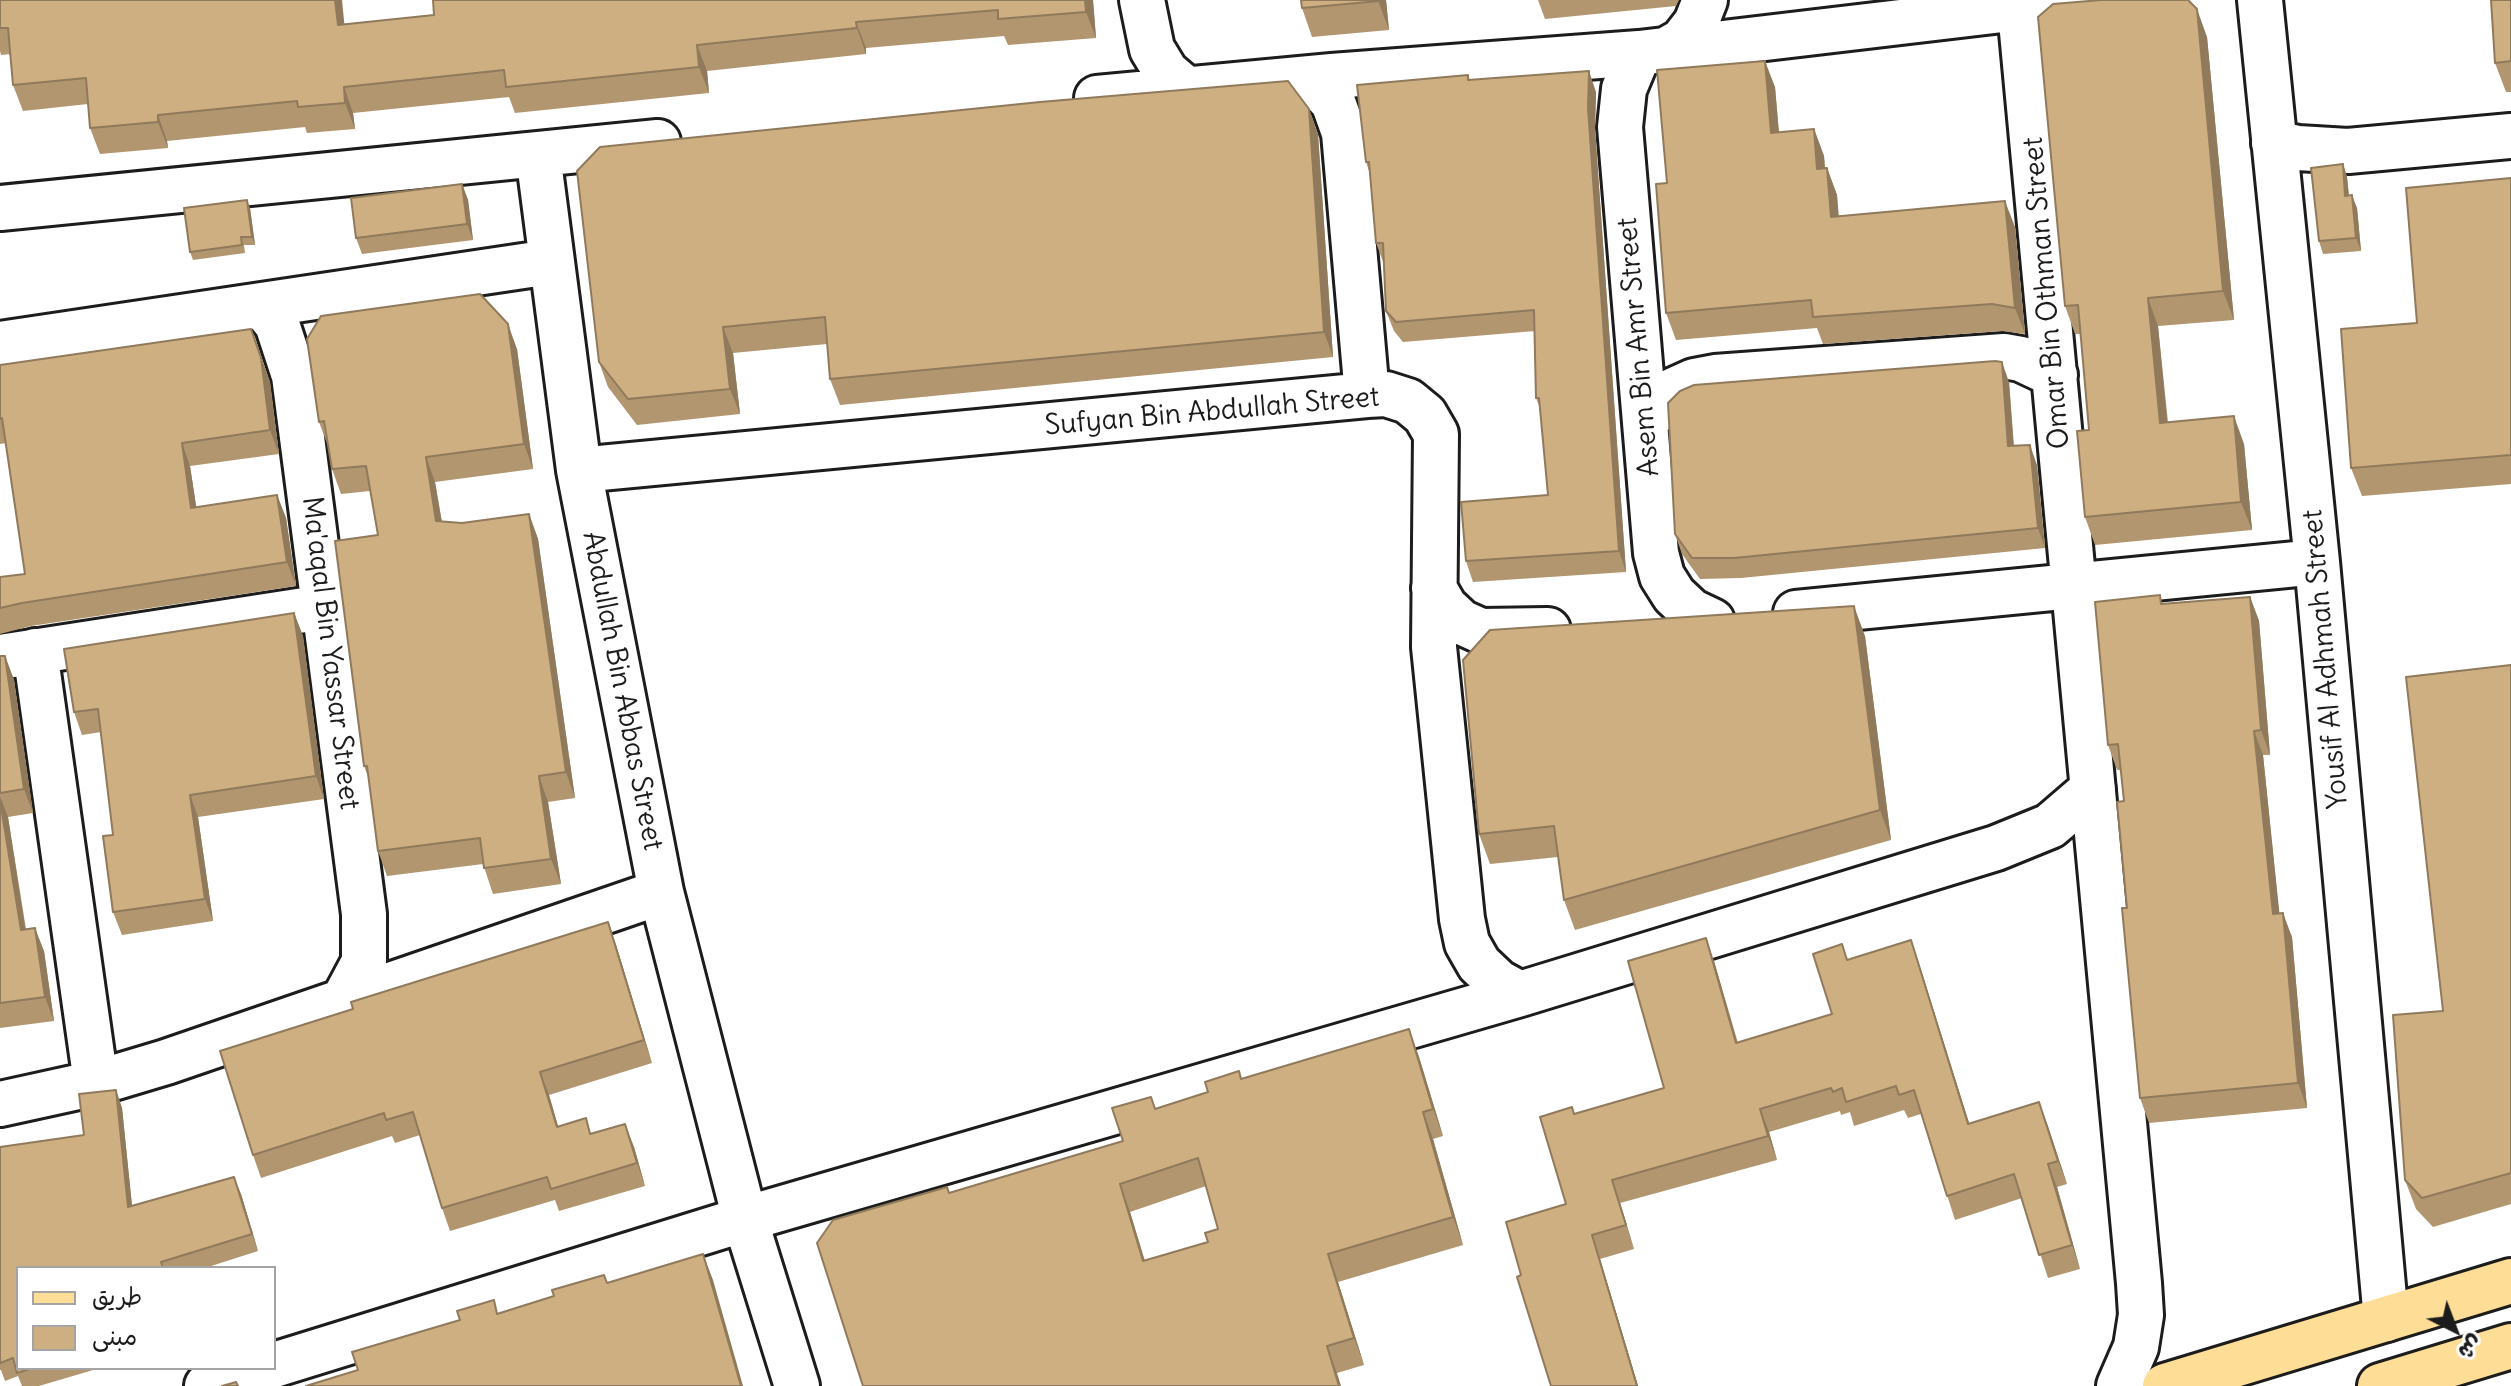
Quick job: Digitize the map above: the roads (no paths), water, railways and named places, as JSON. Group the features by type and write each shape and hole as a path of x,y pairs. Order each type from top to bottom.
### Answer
{"main road":[{"path":"2165,1386 2511,1281"},
{"path":"2380,1386 2504,1354"}],"street":[{"path":"1142,0 1152,49 1166,72 1186,89"},
{"path":"1652,52 1689,32 1705,0"},
{"path":"1059,102 1310,78 1652,52 2020,4 2087,0"},
{"name":"Yousif Al Adhmah Street","path":"2260,0 2317,562 2386,1319"},
{"name":"Omar Bin Othman Street","path":"2020,4 2141,1315 2136,1347 2119,1386"},
{"name":"Asem Bin Amr Street","path":"1652,52 1624,89 1620,127 1656,553 1662,576 1683,603 1712,621"},
{"path":"1310,78 1333,102 1344,133 1367,395"},
{"path":"2274,143 2348,151 2511,136"},
{"path":"0,208 696,139"},
{"name":"Abdullah Bin Abbas Street","path":"538,154 579,470 661,892 745,1219 797,1386"},
{"path":"1,339 262,305 550,262"},
{"name":"Ma'aqal Bin Yassar Street","path":"262,305 277,324 294,376 367,938 364,962 342,1003"},
{"path":"1647,422 1658,404 1674,390 1694,381 1715,377 2004,356 2021,359 2055,375"},
{"name":"Sufyan Bin Abdullah Street","path":"579,470 1367,395 1386,394 1408,401 1425,415 1436,434 1434,588 1438,705 1462,919 1467,943 1479,964 1498,982 1520,994"},
{"path":"1652,624 1712,621 2317,562"},
{"path":"1434,588 1453,615 1481,631 1592,627"},
{"path":"96,1083 18,654 324,607"},
{"path":"276,1364 745,1219 1520,994 2024,839 2074,809 2093,789"},
{"path":"0,1104 96,1083 342,1003 661,892"},
{"path":"207,1386 259,1370"}]}
